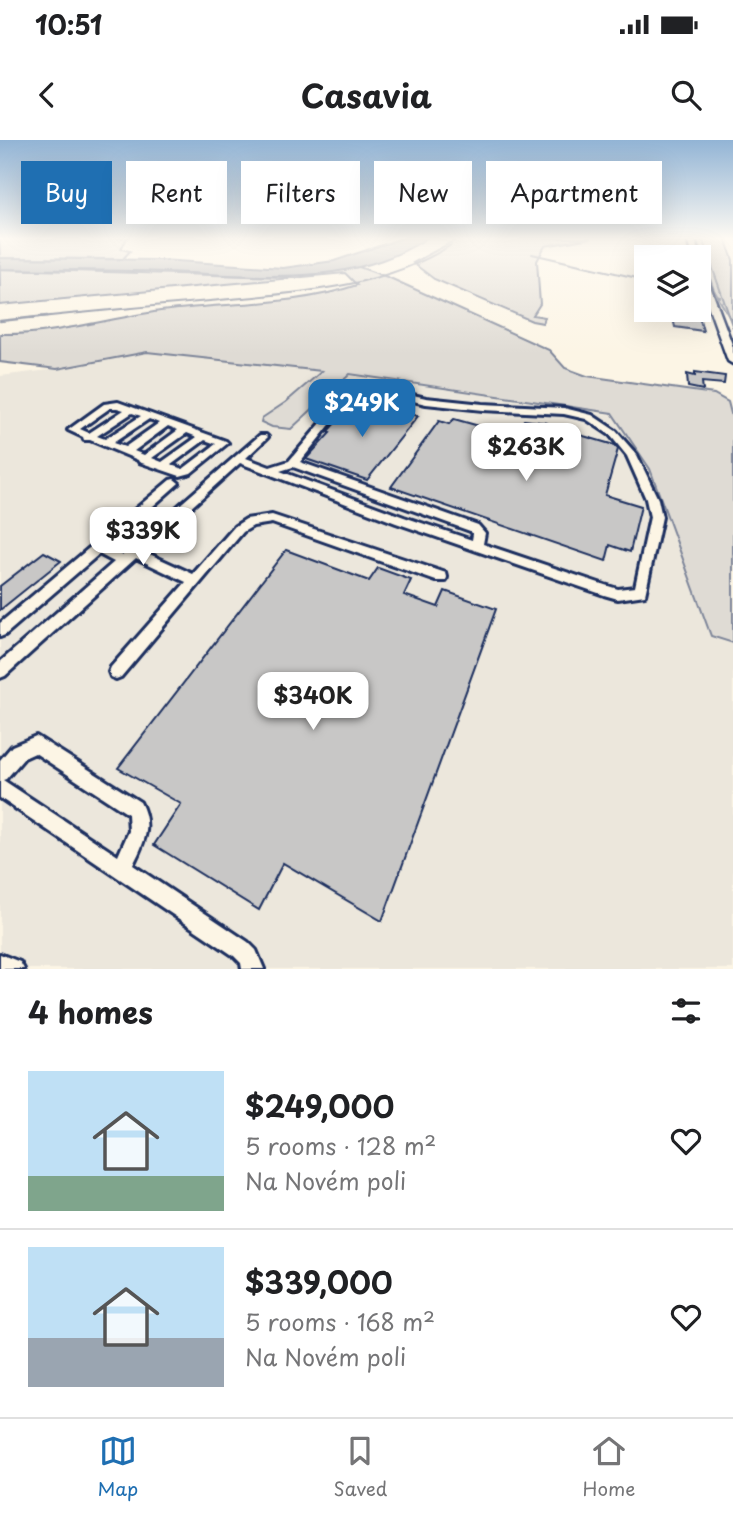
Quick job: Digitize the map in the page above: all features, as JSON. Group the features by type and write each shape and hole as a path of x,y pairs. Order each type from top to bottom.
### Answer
{"main road":[{"path":"711,302 733,361"}],"street":[{"path":"223,443 187,471 176,473 87,438 76,433 73,428 111,405 131,410 223,443 271,470 400,520 611,592 630,594 640,591 656,517 652,499 632,455 613,433 589,417 564,411 483,407 426,401 377,390 358,391 346,399 293,463 271,470"},
{"path":"87,438 131,410"},
{"path":"104,444 148,416"},
{"path":"125,452 166,423"},
{"path":"143,460 185,430"},
{"path":"162,467 204,436"},
{"path":"0,671 263,437"},
{"path":"293,463 474,528 479,534 477,546"},
{"path":"0,631 174,483"},
{"path":"116,673 193,580 239,529 250,522 272,519 441,577"},
{"path":"99,548 124,562"},
{"path":"135,552 193,580"},
{"path":"0,773 18,752 36,744 41,745 134,808 138,814 139,830 121,869"},
{"path":"0,788 241,949 249,957 253,969"},
{"path":"0,964 13,969"}],"lane":[{"path":"400,520 411,506"}],"shaded area":[{"path":"0,277 305,277 0,305"},
{"path":"349,277 390,278 549,350 565,368 587,376 714,394 728,402 733,421 733,643 711,636 650,469 612,413 350,374 291,429 272,427 261,422 262,418 286,402 322,371 147,352 57,369 0,362 0,334 58,330 179,309 282,301 357,285"},
{"path":"431,277 538,277 540,304 533,315 545,317 543,323 532,321"},
{"path":"711,277 733,277 733,324 714,290"},
{"path":"147,352 324,371 262,418 325,398 349,374 613,415 650,469 711,636 733,643 733,969 0,969 0,376 57,369"}],"building":[{"path":"674,322 701,322 703,331 675,327"},
{"path":"695,372 725,376 724,384 702,382 703,390 688,387 687,374 695,376"},
{"path":"362,400 418,416 367,480 306,459 330,433 327,432 336,422 342,416 346,417"},
{"path":"454,419 515,436 524,420 547,423 549,427 571,430 573,433 614,445 618,449 605,495 641,506 630,552 610,545 606,561 391,487 439,421 449,424"},
{"path":"286,550 369,581 378,568 411,580 404,595 438,607 445,591 496,609 382,921 283,863 259,910 154,845 181,804 118,768"},
{"path":"44,552 61,561 0,610 0,586"}],"waterway":[{"path":"29,318 303,292 378,277"},
{"path":"716,277 730,318"},
{"path":"711,295 720,297"},
{"path":"0,321 47,316"},
{"path":"729,316 733,327"}]}
